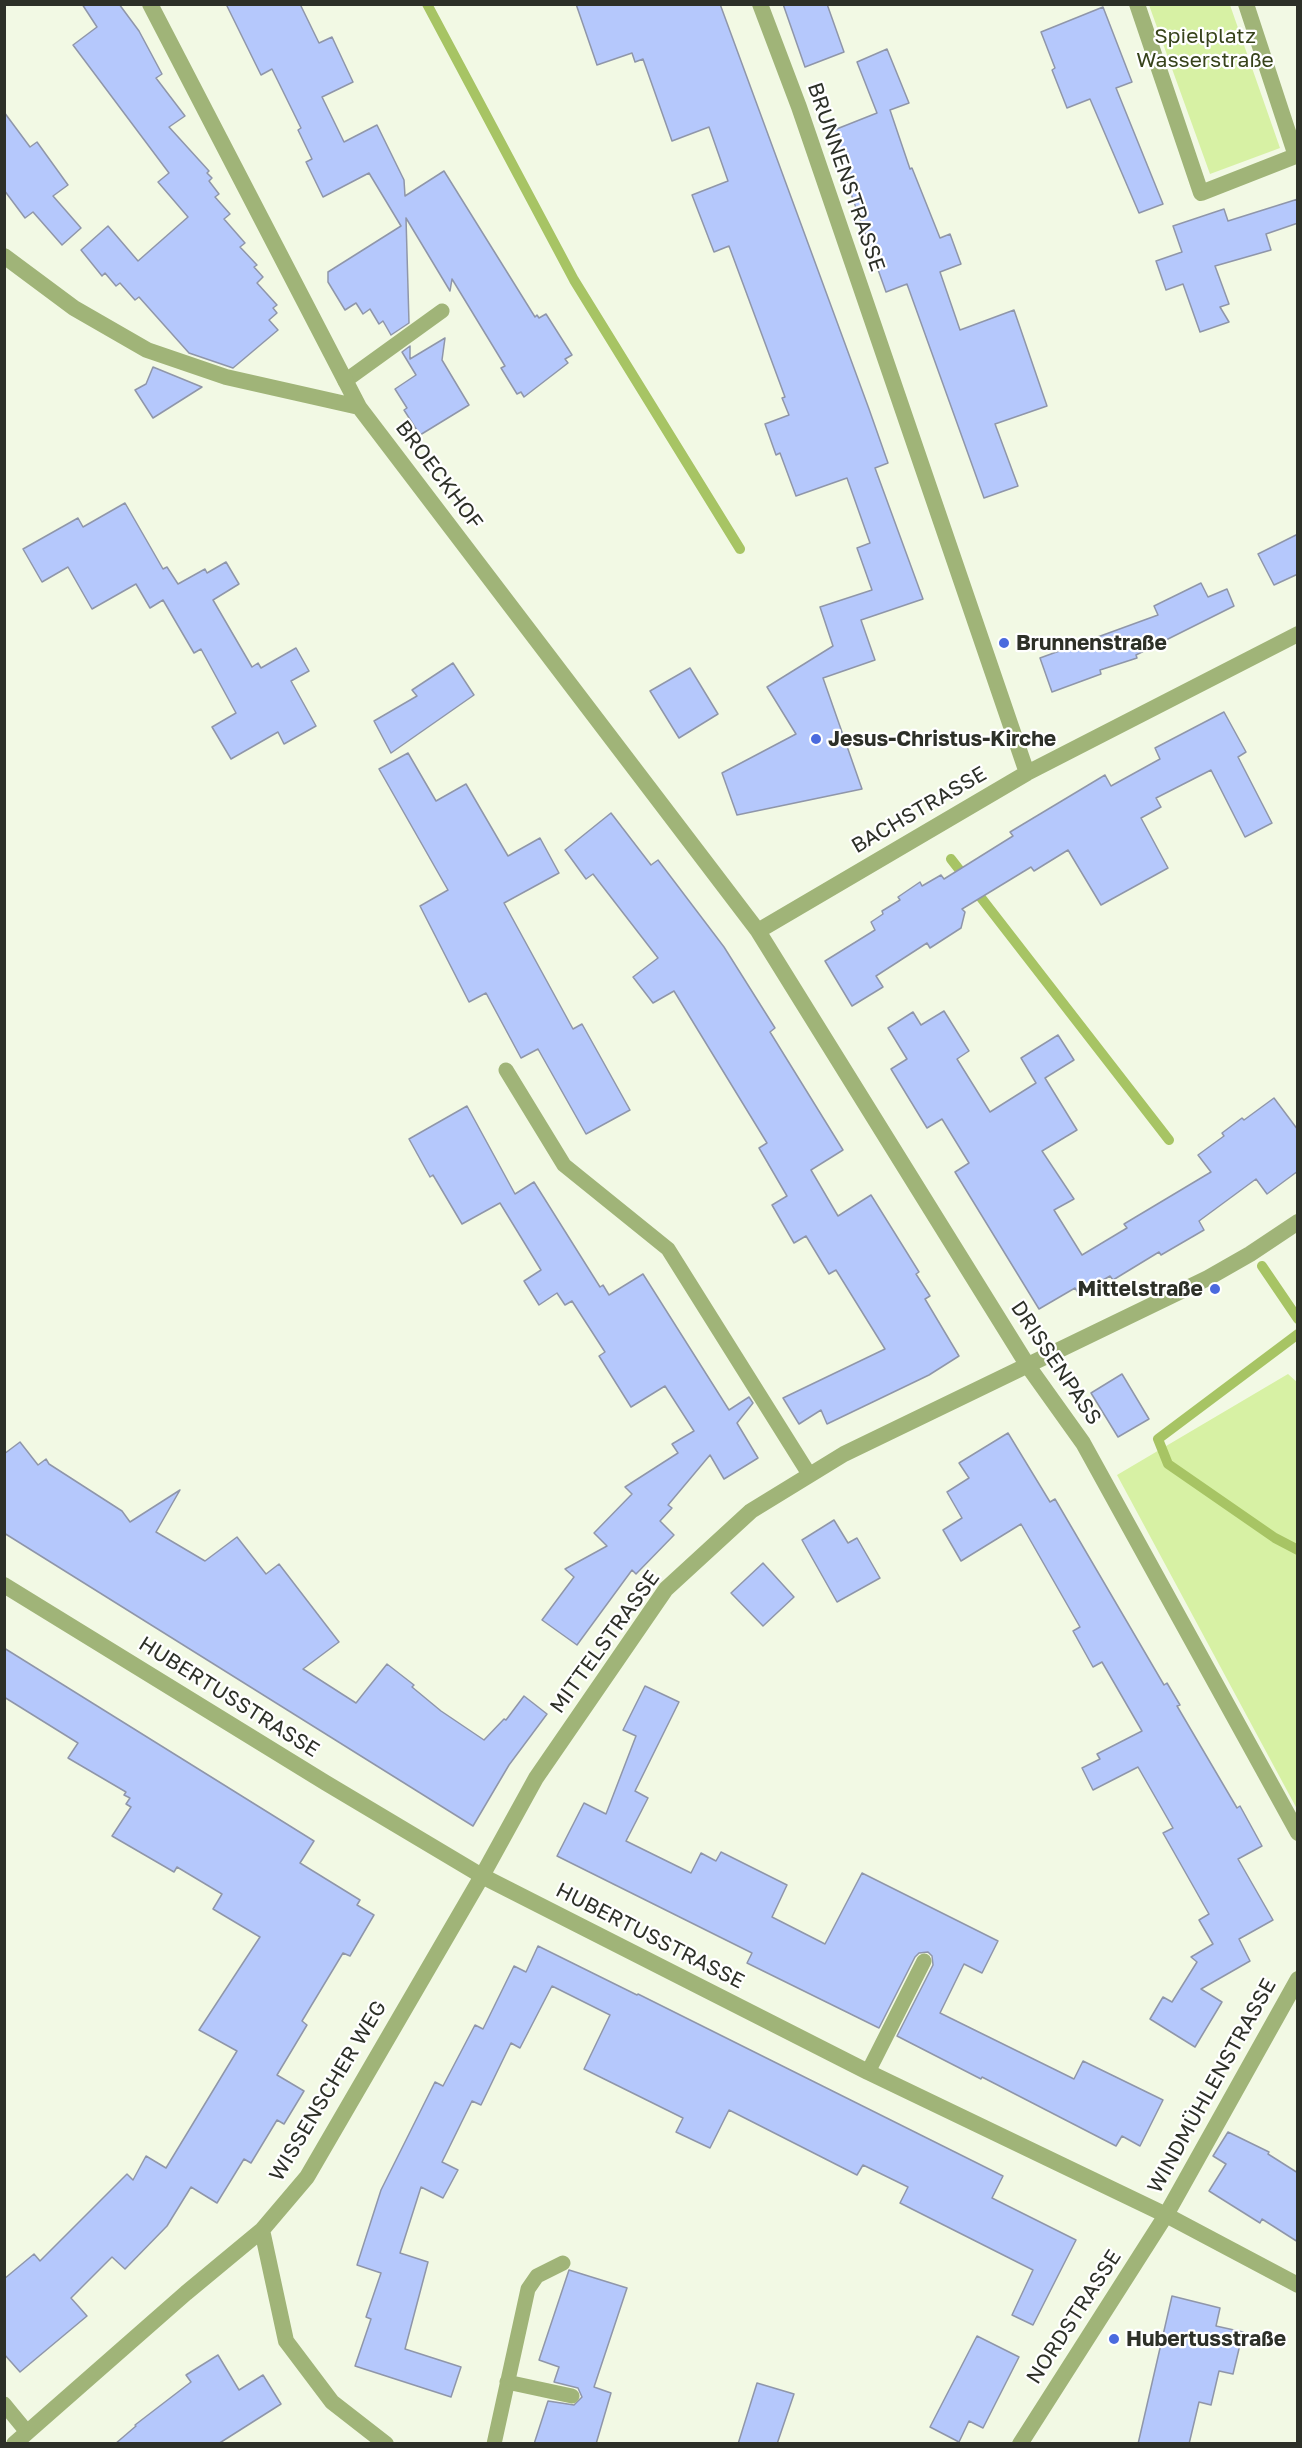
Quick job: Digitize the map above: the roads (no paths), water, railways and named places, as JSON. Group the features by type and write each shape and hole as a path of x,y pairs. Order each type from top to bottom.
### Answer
{"street":[{"name":"BROECKHOF","path":"150,4 359,407 758,932"},
{"name":"BRUNNENSTRASSE","path":"760,4 799,107 1027,773"},
{"path":"1137,4 1201,193 1297,156 1246,4"},
{"path":"4,256 74,308 147,350 226,377 359,407"},
{"name":"BACHSTRASSE","path":"758,932 1027,773 1298,634"},
{"name":"DRISSENPASS","path":"758,932 1028,1366 1083,1443 1298,1833"},
{"name":"MITTELSTRASSE","path":"482,1876 536,1778 666,1589 751,1511 844,1454 1208,1278 1250,1254 1298,1222"},
{"name":"HUBERTUSSTRASSE","path":"4,1585 326,1784 482,1876 868,2072 1166,2215 1298,2284"},
{"name":"WISSENSCHER WEG","path":"14,2444 262,2230 307,2177 482,1876"},
{"name":"WINDMÜHLENSTRASSE","path":"1166,2215 1298,1978"},
{"name":"NORDSTRASSE","path":"1020,2444 1166,2215"},
{"path":"262,2230 286,2341 332,2402 386,2444"}],"lane":[{"path":"345,381 442,311"},
{"path":"506,1070 564,1165 668,1249 809,1474"},
{"path":"868,2072 924,1960"},
{"path":"494,2444 528,2289 537,2276 563,2263"},
{"path":"507,2382 572,2396"},
{"path":"4,2404 27,2432"}],"waterway":[{"path":"427,4 574,280 740,549"},
{"path":"951,859 1169,1140"},
{"path":"1262,1266 1298,1319"},
{"path":"1298,1334 1158,1439 1168,1464 1275,1538 1298,1550"}],"place":[{"name":"Brunnenstraße","path":"1004,643"},
{"name":"Jesus-Christus-Kirche","path":"816,739"},
{"name":"Mittelstraße","path":"1215,1289"},
{"name":"Hubertusstraße","path":"1114,2339"}],"park label":[{"name":"Spielplatz Wasserstraße","path":"1205,48"}]}
